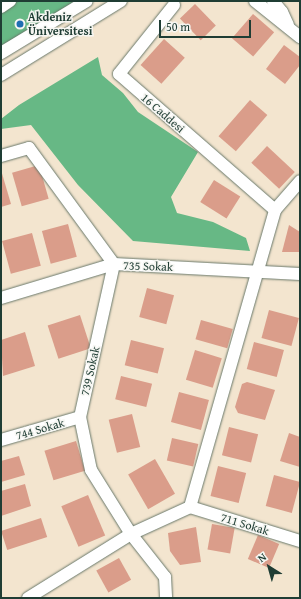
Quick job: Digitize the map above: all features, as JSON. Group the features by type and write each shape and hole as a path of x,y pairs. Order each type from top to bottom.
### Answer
{"street":[{"path":"1,7 10,1"},
{"path":"1,53 87,1"},
{"path":"1,75 121,1"},
{"path":"255,1 273,18 288,25"},
{"path":"272,1 288,25 300,37"},
{"name":"16 Caddesi","path":"174,5 119,74 274,210"},
{"path":"1,156 29,148 114,264"},
{"path":"28,598 131,534 190,507 274,210 300,181"},
{"name":"735 Sokak","path":"1,298 114,264 300,274"},
{"name":"739 Sokak","path":"114,264 80,417 91,470 131,534 165,576 166,598"},
{"name":"744 Sokak","path":"1,440 80,417"},
{"name":"711 Sokak","path":"190,507 300,541"}],"green space":[{"name":"Akdeniz Üniversitesi","path":"1,1 75,1 1,47"},
{"path":"98,57 102,75 123,93 138,112 198,152 171,197 177,213 213,222 246,238 250,251 133,241 78,185 31,125 1,129 1,119 19,105"}],"building":[{"path":"195,4 216,26 201,40 180,19"},
{"path":"253,14 274,32 253,57 232,38"},
{"path":"164,39 185,58 161,84 141,65"},
{"path":"284,45 300,57 300,65 285,84 266,69"},
{"path":"250,100 267,115 236,151 219,136"},
{"path":"267,146 295,172 279,189 251,163"},
{"path":"39,165 49,199 22,206 12,173"},
{"path":"1,170 11,204 1,207"},
{"path":"214,180 240,196 227,218 200,202"},
{"path":"68,224 77,257 51,264 42,231"},
{"path":"289,225 300,232 300,252 282,252"},
{"path":"32,233 41,266 11,274 2,241"},
{"path":"147,288 174,295 166,324 139,317"},
{"path":"269,310 299,318 291,346 261,338"},
{"path":"80,315 91,348 58,359 48,326"},
{"path":"201,320 233,329 227,348 195,339"},
{"path":"25,332 35,366 3,376 1,340"},
{"path":"131,340 164,348 158,373 125,365"},
{"path":"254,342 284,350 277,377 247,369"},
{"path":"195,350 222,358 213,388 186,380"},
{"path":"121,376 152,384 146,407 115,399"},
{"path":"247,382 275,390 265,420 238,413 235,407 242,384"},
{"path":"179,392 209,400 201,430 171,422"},
{"path":"132,414 140,447 117,453 109,420"},
{"path":"229,427 258,434 251,462 222,455"},
{"path":"289,433 300,437 300,467 280,461"},
{"path":"172,438 198,444 193,466 167,460"},
{"path":"76,441 85,471 54,480 44,451"},
{"path":"19,456 25,475 1,482 1,461"},
{"path":"155,459 175,494 148,509 128,474"},
{"path":"218,466 246,473 239,503 211,496"},
{"path":"274,475 300,482 292,513 266,506"},
{"path":"25,484 31,506 1,516 1,491"},
{"path":"88,495 105,536 78,547 61,506"},
{"path":"41,518 47,537 7,550 1,531"},
{"path":"212,524 235,528 230,554 207,550"},
{"path":"196,527 201,562 180,565 170,551 168,533"},
{"path":"258,535 279,544 269,568 248,559"},
{"path":"119,558 131,580 108,592 96,571"}],"place":[{"name":"Akdeniz Üniversitesi","path":"20,24"}]}
